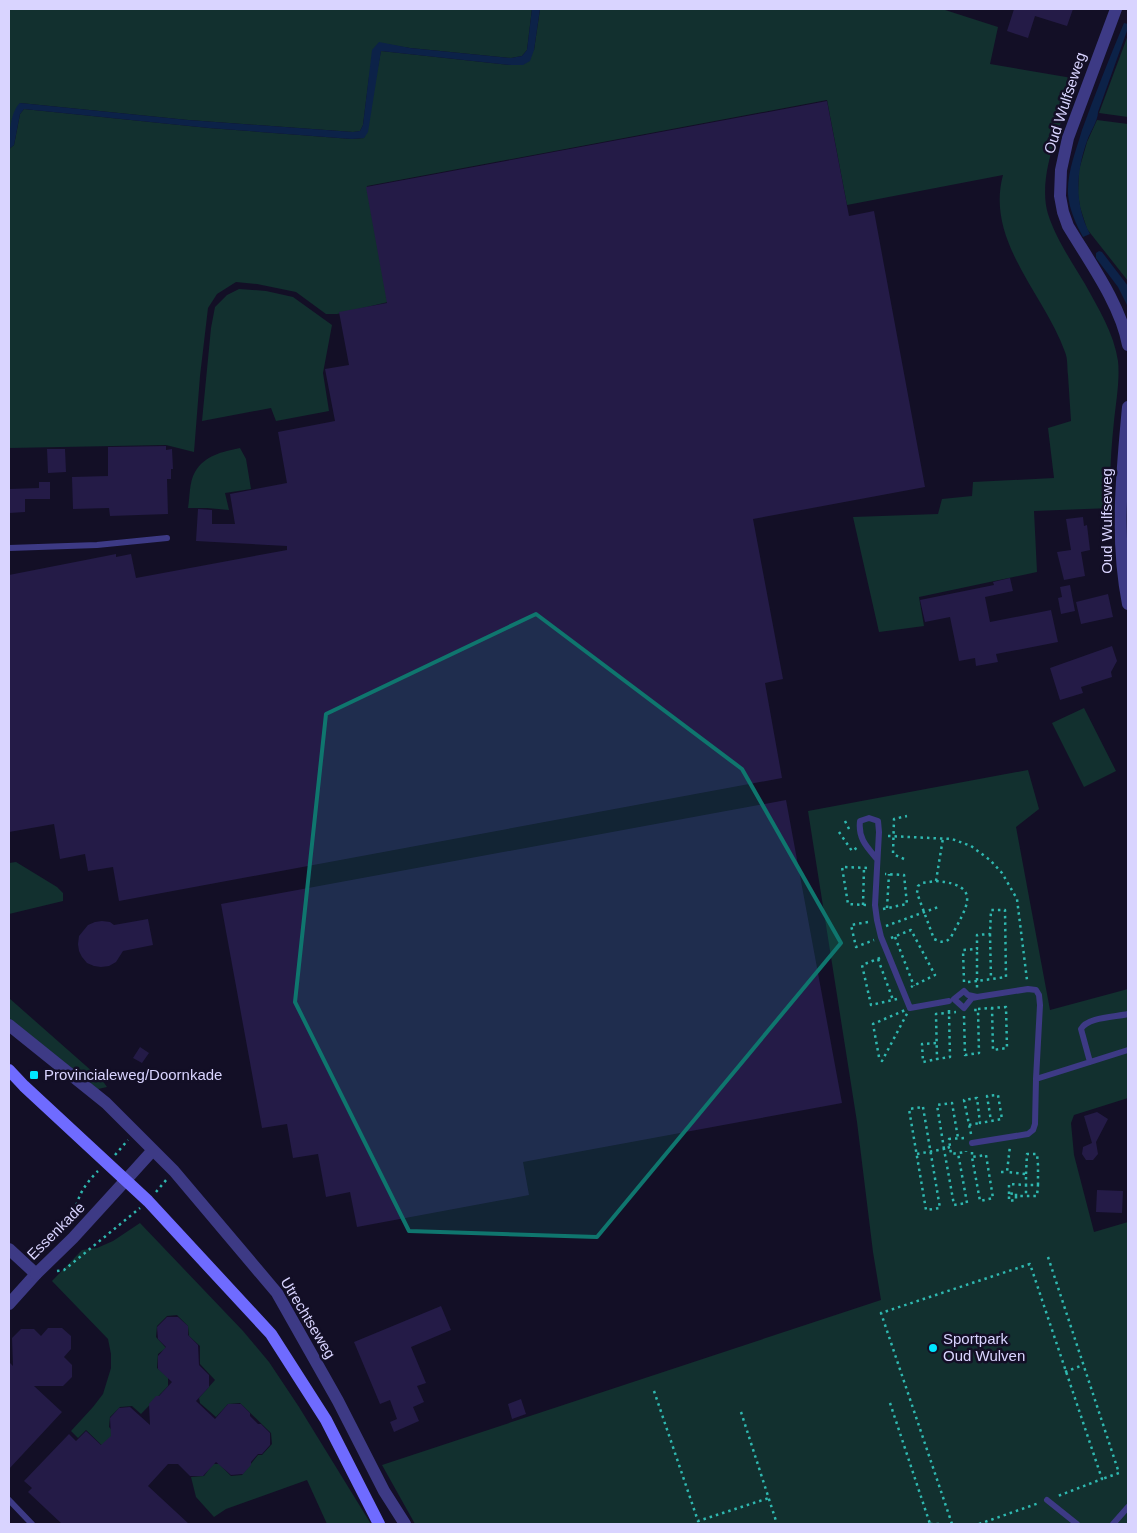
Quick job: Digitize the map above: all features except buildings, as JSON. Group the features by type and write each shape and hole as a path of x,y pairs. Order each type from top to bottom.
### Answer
{"main road":[{"path":"9,1070 148,1201 270,1334 326,1420 379,1524"}],"street":[{"name":"Oud Wulfseweg","path":"1116,9 1068,138 1061,170 1060,196 1068,226 1116,309 1128,345"},
{"name":"Oud Wulfseweg","path":"1128,407 1121,489 1121,538 1123,576 1128,604"},
{"name":"Utrechtseweg","path":"9,1025 106,1104 136,1132 174,1171 277,1293 338,1401 384,1491 405,1524"},
{"path":"125,1181 153,1150"},
{"name":"Essenkade","path":"9,1304 125,1181"},
{"path":"9,1249 36,1274"}],"lane":[{"path":"9,548 97,545 167,538"},
{"path":"877,859 865,844 859,831 860,821 869,818 878,821 879,836 875,908 878,929 910,1008 949,1001"},
{"path":"972,1143 1028,1134 1033,1130 1035,1124 1040,1005 1039,995 1036,990 1028,989 972,998 964,1010 954,999 964,991 968,995 977,997"},
{"path":"1090,1062 1081,1029 1083,1024 1092,1020 1128,1014"},
{"path":"1036,1078 1128,1050"},
{"path":"9,1500 32,1524"},
{"path":"1047,1500 1077,1524"},
{"path":"1113,1524 1128,1507"}],"path":[{"path":"904,859 893,854 894,819 907,816"},
{"path":"839,832 852,851 865,844"},
{"path":"879,836 952,839 971,846 990,860 1002,873 1017,899 1028,989"},
{"path":"936,881 943,838"},
{"path":"842,867 864,868 876,871 904,875 907,904 875,908 848,904 842,867"},
{"path":"863,905 864,868"},
{"path":"887,908 889,874"},
{"path":"936,881 957,885 965,890 968,895 968,903 951,938 941,942 934,939 917,893 918,886 922,883 936,881"},
{"path":"878,929 941,906"},
{"path":"977,949 963,950 964,983 1006,977 1005,910 991,910 991,979"},
{"path":"877,920 851,925 856,947 895,937 911,930 935,975 914,986 894,1000 871,1005 862,965 888,955"},
{"path":"964,1010 965,1055 979,1053 977,935 990,934"},
{"path":"895,937 914,986"},
{"path":"878,959 894,1000"},
{"path":"937,1059 936,1014 964,1010 978,1010 992,1008 1006,1007 1007,1048 993,1050 992,1008"},
{"path":"910,1008 882,1061 879,1057 873,1024 910,1008"},
{"path":"936,1043 922,1044 923,1062 950,1057 949,1013"},
{"path":"969,1125 1002,1120 998,1095 987,1096 991,1121"},
{"path":"972,1157 986,1155 993,1198 980,1201 972,1157 972,1143 964,1100 977,1098 980,1123"},
{"path":"958,1138 952,1103 936,1105 954,1205 967,1203 958,1153"},
{"path":"923,1107 930,1151 940,1208 926,1210 909,1109 923,1107"},
{"path":"73,1238 75,1205 87,1182 136,1132"},
{"path":"964,1137 966,1152 951,1154 950,1148 949,1139 964,1137"},
{"path":"1007,1172 1011,1137"},
{"path":"917,1154 950,1148"},
{"path":"1009,1194 1016,1193 1016,1196 1026,1196 1037,1196 1037,1154 1027,1154 1026,1196"},
{"path":"36,1274 64,1270 148,1201 174,1171"},
{"path":"1001,1172 1026,1174"},
{"path":"1016,1196 1016,1200 1009,1201 1009,1184 1038,1185"},
{"path":"979,1524 1120,1472 1048,1257"},
{"path":"952,1524 881,1313 1030,1264 1102,1479"},
{"path":"1065,1372 1083,1366"},
{"path":"654,1391 698,1521 769,1498"},
{"path":"890,1403 930,1524 940,1524"},
{"path":"741,1412 778,1524"}],"highlighted area":[{"path":"536,614 742,769 841,943 597,1237 409,1231 295,1002 326,714"}],"green space":[{"path":"9,9 532,9 527,50 522,56 511,58 379,43 369,77 363,125 360,131 188,120 20,103 9,135"},
{"path":"540,9 942,9 998,27 990,64 1078,79 1053,145 1046,181 1045,198 1048,214 1055,232 1100,312 1116,351 1118,376 1111,454 1111,508 1034,511 1037,572 919,597 924,626 879,632 853,517 938,514 942,499 972,496 973,482 1054,478 1048,428 1071,421 1067,361 1056,331 1009,245 1002,222 1000,199 1003,175 847,205 827,100 367,186 388,302 337,314 326,314 296,292 257,284 236,282 217,294 208,308 194,452 166,445 9,448 9,149 14,145 20,114 24,109 209,128 352,139 364,138 381,51 511,65 534,50"},
{"path":"1128,35 1128,117 1099,113"},
{"path":"1097,120 1128,124 1128,281 1087,229 1080,207 1078,194 1079,170 1087,142"},
{"path":"239,289 266,291 293,297 332,325 323,373 329,411 276,421 271,408 202,421 211,328 215,307 227,295"},
{"path":"240,448 246,459 251,489 225,493 229,510 188,508 192,480 199,466 214,455"},
{"path":"1084,708 1116,771 1084,787 1052,723"},
{"path":"1028,770 1039,809 1016,827 1050,1010 1128,989 1128,1098 1074,1115 1071,1123 1074,1155 1094,1232 1128,1222 1128,1524 415,1524 382,1465 881,1300 873,1252 857,1122 808,811"},
{"path":"16,862 57,887 63,893 63,901 9,914 9,863"},
{"path":"9,998 102,1080 107,1087 98,1089 9,1018"},
{"path":"140,1223 243,1331 269,1362 371,1524 327,1524 307,1480 226,1509 214,1517 196,1497 191,1477 204,1476 213,1464 219,1464 231,1476 242,1475 258,1455 262,1455 272,1444 271,1433 240,1403 228,1404 216,1417 200,1403 199,1398 215,1380 200,1364 200,1346 189,1336 188,1326 177,1315 167,1316 157,1326 156,1337 166,1348 158,1354 157,1368 168,1377 168,1386 141,1414 132,1406 120,1407 110,1417 109,1427 120,1439 116,1459 86,1430 78,1438 71,1431 103,1394 111,1368 111,1354 108,1339 52,1281 82,1250 97,1248 113,1241"}],"water":[{"path":"532,9 540,9 534,50 530,61 523,65 381,51 368,132 364,138 352,139 209,128 24,109 20,114 14,145 9,149 12,118 20,103 188,120 360,131 363,125 372,50 379,42 410,48 511,58 522,56 527,50"},
{"path":"1124,23 1128,24 1128,28 1097,119 1083,153 1079,176 1079,200 1090,234 1083,237 1073,216 1069,200 1070,170 1082,130"},
{"path":"1102,252 1128,286 1128,307 1118,287 1096,258 1096,253"}],"place":[{"name":"Provincialeweg/Doornkade","path":"34,1075"},
{"name":"Sportpark Oud Wulven","path":"933,1348"}]}
